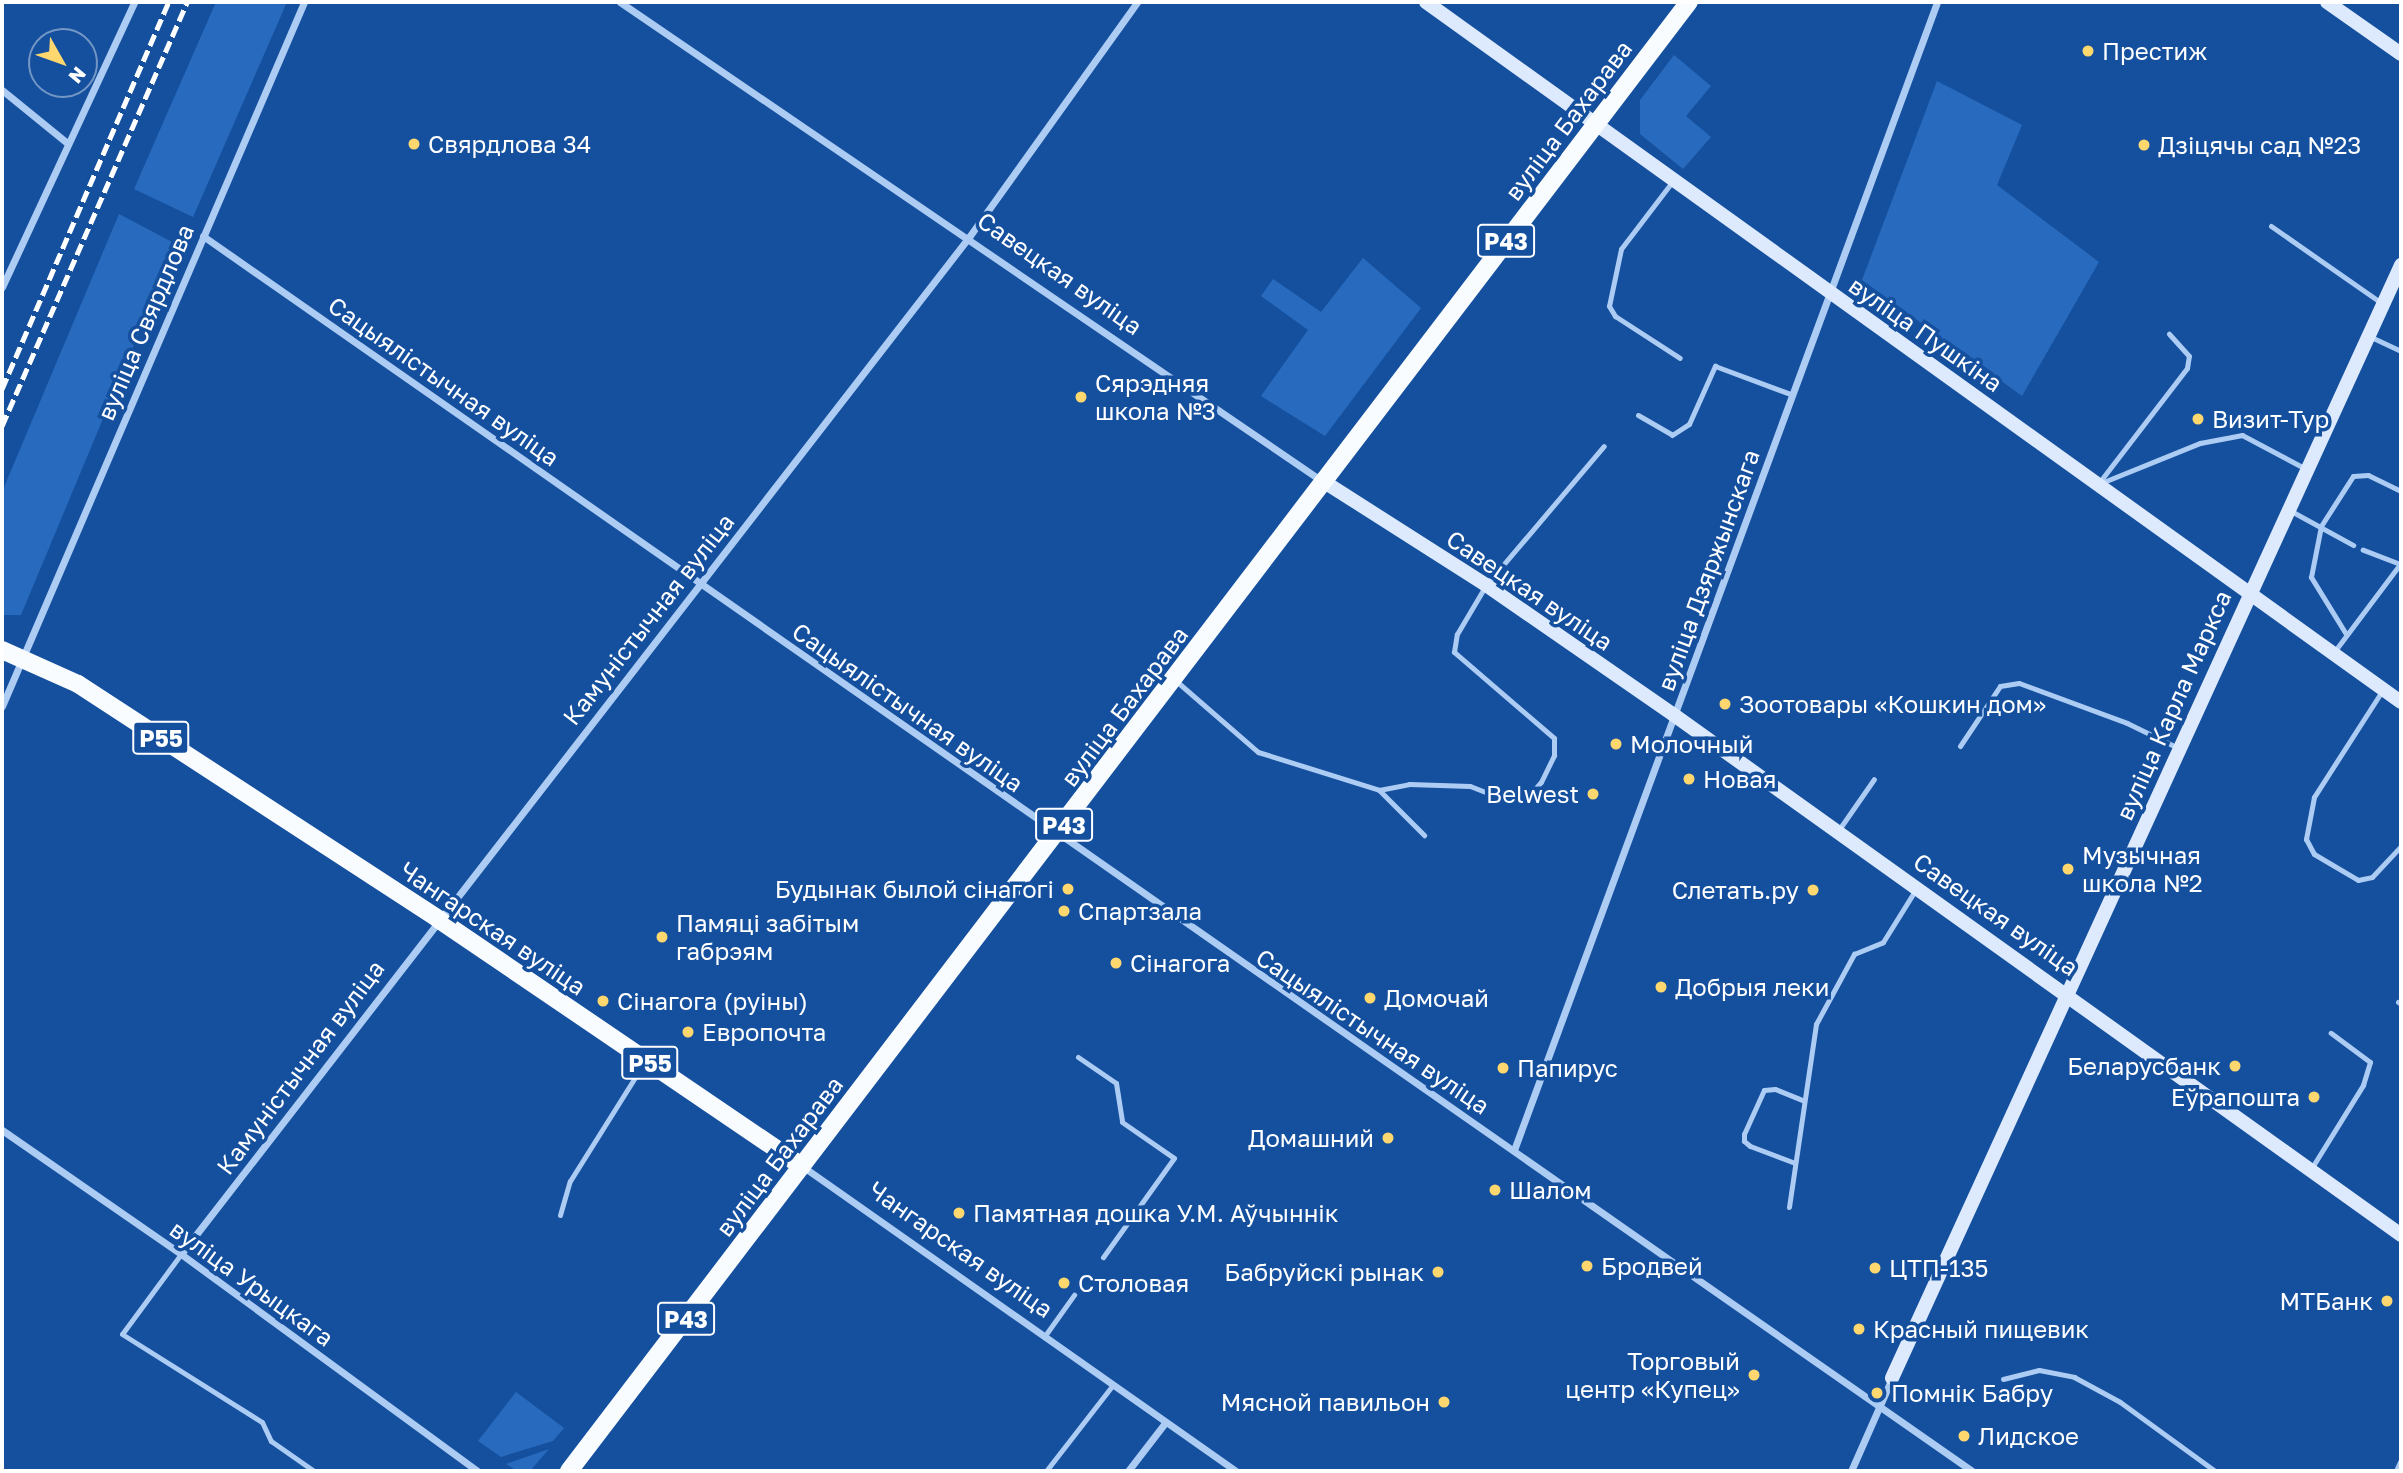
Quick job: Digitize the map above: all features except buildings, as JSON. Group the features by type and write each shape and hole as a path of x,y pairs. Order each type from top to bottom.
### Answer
{"main road":[{"name":"вуліца Бахарава","path":"569,1471 1326,483 1595,122 1689,2"},
{"name":"Р55","path":"2,650 23,659"},
{"name":"Чангарская вуліца","path":"23,659 78,684 438,919 802,1166"}],"street":[{"path":"2,287 66,142 134,2"},
{"name":"вуліца Свярдлова","path":"23,659 304,2"},
{"name":"Савецкая вуліца","path":"620,2 969,237 1326,483 1486,585 1674,715 2068,992 2401,1235"},
{"name":"Камуністычная вуліца","path":"181,1254 969,237 1137,2"},
{"name":"вуліца Пушкіна","path":"1426,2 2401,702"},
{"name":"вуліца Дзяржынскага","path":"1514,1150 1937,2"},
{"path":"2327,2 2401,54"},
{"path":"2,90 66,142"},
{"name":"Сацыялістычная вуліца","path":"203,236 1056,835 1514,1150 1972,1471"},
{"name":"вуліца Карла Маркса","path":"1851,1471 2249,591 2401,265"},
{"path":"2,706 23,659"},
{"name":"вуліца Урыцкага","path":"2,1130 181,1254 477,1471"},
{"name":"Чангарская вуліца","path":"802,1166 1236,1471"},
{"path":"1128,1471 1166,1423"},
{"path":"2397,1471 2401,1462"}],"lane":[{"path":"1674,180 1621,249 1609,306 1615,316 1680,358"},
{"path":"2271,226 2383,303"},
{"path":"2098,484 2187,368 2189,356 2169,334"},
{"path":"2368,336 2401,351"},
{"path":"1638,415 1672,435 1681,430 1689,424 1715,366 1793,395"},
{"path":"2098,484 2200,443 2242,435 2306,468"},
{"path":"1379,790 1409,784 1470,786 1508,801 1527,798 1541,782 1554,755 1553,738 1454,652 1457,635 1486,585 1604,446"},
{"path":"2346,634 2311,577 2321,526 2353,476 2368,475 2401,491"},
{"path":"2287,509 2353,545"},
{"path":"2334,652 2401,564 2363,550"},
{"path":"1175,680 1258,752 1379,790 1424,835"},
{"path":"1960,746 2000,686 2019,683 2127,723 2178,748"},
{"path":"2384,689 2314,797 2306,838 2314,855 2358,880 2372,877 2401,846"},
{"path":"1838,831 1874,779"},
{"path":"1789,1207 1816,1024 1854,954 1883,942 1918,887"},
{"path":"2311,1169 2364,1085 2370,1062 2331,1032"},
{"path":"1078,1058 1116,1083 1122,1122 1174,1158 1103,1256"},
{"path":"560,1215 570,1181 646,1060"},
{"path":"1795,1163 1750,1146 1744,1142 1744,1134 1764,1090 1804,1101"},
{"path":"181,1254 122,1334 262,1422 271,1441 314,1471"},
{"path":"1044,1337 1074,1295"},
{"path":"2003,1379 2039,1370 2074,1377 2120,1402 2215,1471"},
{"path":"1046,1471 1112,1386"}],"shaded area":[{"path":"216,2 287,2 193,217 134,189"},
{"path":"1674,55 1711,86 1686,116 1711,137 1683,169 1640,134 1640,100"},
{"path":"1937,81 2022,125 1997,185 2099,262 2022,396 1862,280"},
{"path":"119,214 176,244 21,615 2,615 2,492"},
{"path":"1363,258 1421,308 1325,436 1261,396 1308,330 1261,296 1273,279 1321,312"},
{"path":"516,1392 564,1428 553,1441 501,1457 478,1441"},
{"path":"549,1449 530,1471 517,1471 506,1464"}],"railway":[{"path":"2,389 169,2"},
{"path":"2,426 187,2"}],"place":[{"name":"Престиж","path":"2088,51"},
{"name":"Свярдлова 34","path":"414,144"},
{"name":"Дзіцячы сад №23","path":"2144,145"},
{"name":"Сярэдняя школа №3","path":"1081,397"},
{"name":"Визит-Тур","path":"2198,419"},
{"name":"Зоотовары «Кошкин дом»","path":"1725,704"},
{"name":"Молочный","path":"1616,744"},
{"name":"Новая","path":"1689,779"},
{"name":"Belwest","path":"1593,794"},
{"name":"Музычная школа №2","path":"2068,869"},
{"name":"Будынак былой сінагогі","path":"1068,889"},
{"name":"Слетать.ру","path":"1813,890"},
{"name":"Спартзала","path":"1064,911"},
{"name":"Памяці забітым габрэям","path":"662,937"},
{"name":"Сінагога","path":"1116,963"},
{"name":"Добрыя леки","path":"1661,987"},
{"name":"Домочай","path":"1370,998"},
{"name":"Сінагога (руіны)","path":"603,1001"},
{"name":"Европочта","path":"688,1032"},
{"name":"Беларусбанк","path":"2235,1066"},
{"name":"Папирус","path":"1503,1068"},
{"name":"Еўрапошта","path":"2314,1097"},
{"name":"Домашний","path":"1388,1138"},
{"name":"Шалом","path":"1495,1190"},
{"name":"Памятная дошка У.М. Аўчыннік","path":"959,1213"},
{"name":"Бродвей","path":"1587,1266"},
{"name":"ЦТП-135","path":"1875,1268"},
{"name":"Бабруйскі рынак","path":"1438,1272"},
{"name":"Столовая","path":"1064,1283"},
{"name":"МТБанк","path":"2387,1301"},
{"name":"Красный пищевик","path":"1859,1329"},
{"name":"Торговый центр «Купец»","path":"1754,1375"},
{"name":"Помнік Бабру","path":"1877,1393"},
{"name":"Мясной павильон","path":"1444,1402"},
{"name":"Лидское","path":"1964,1436"}]}
